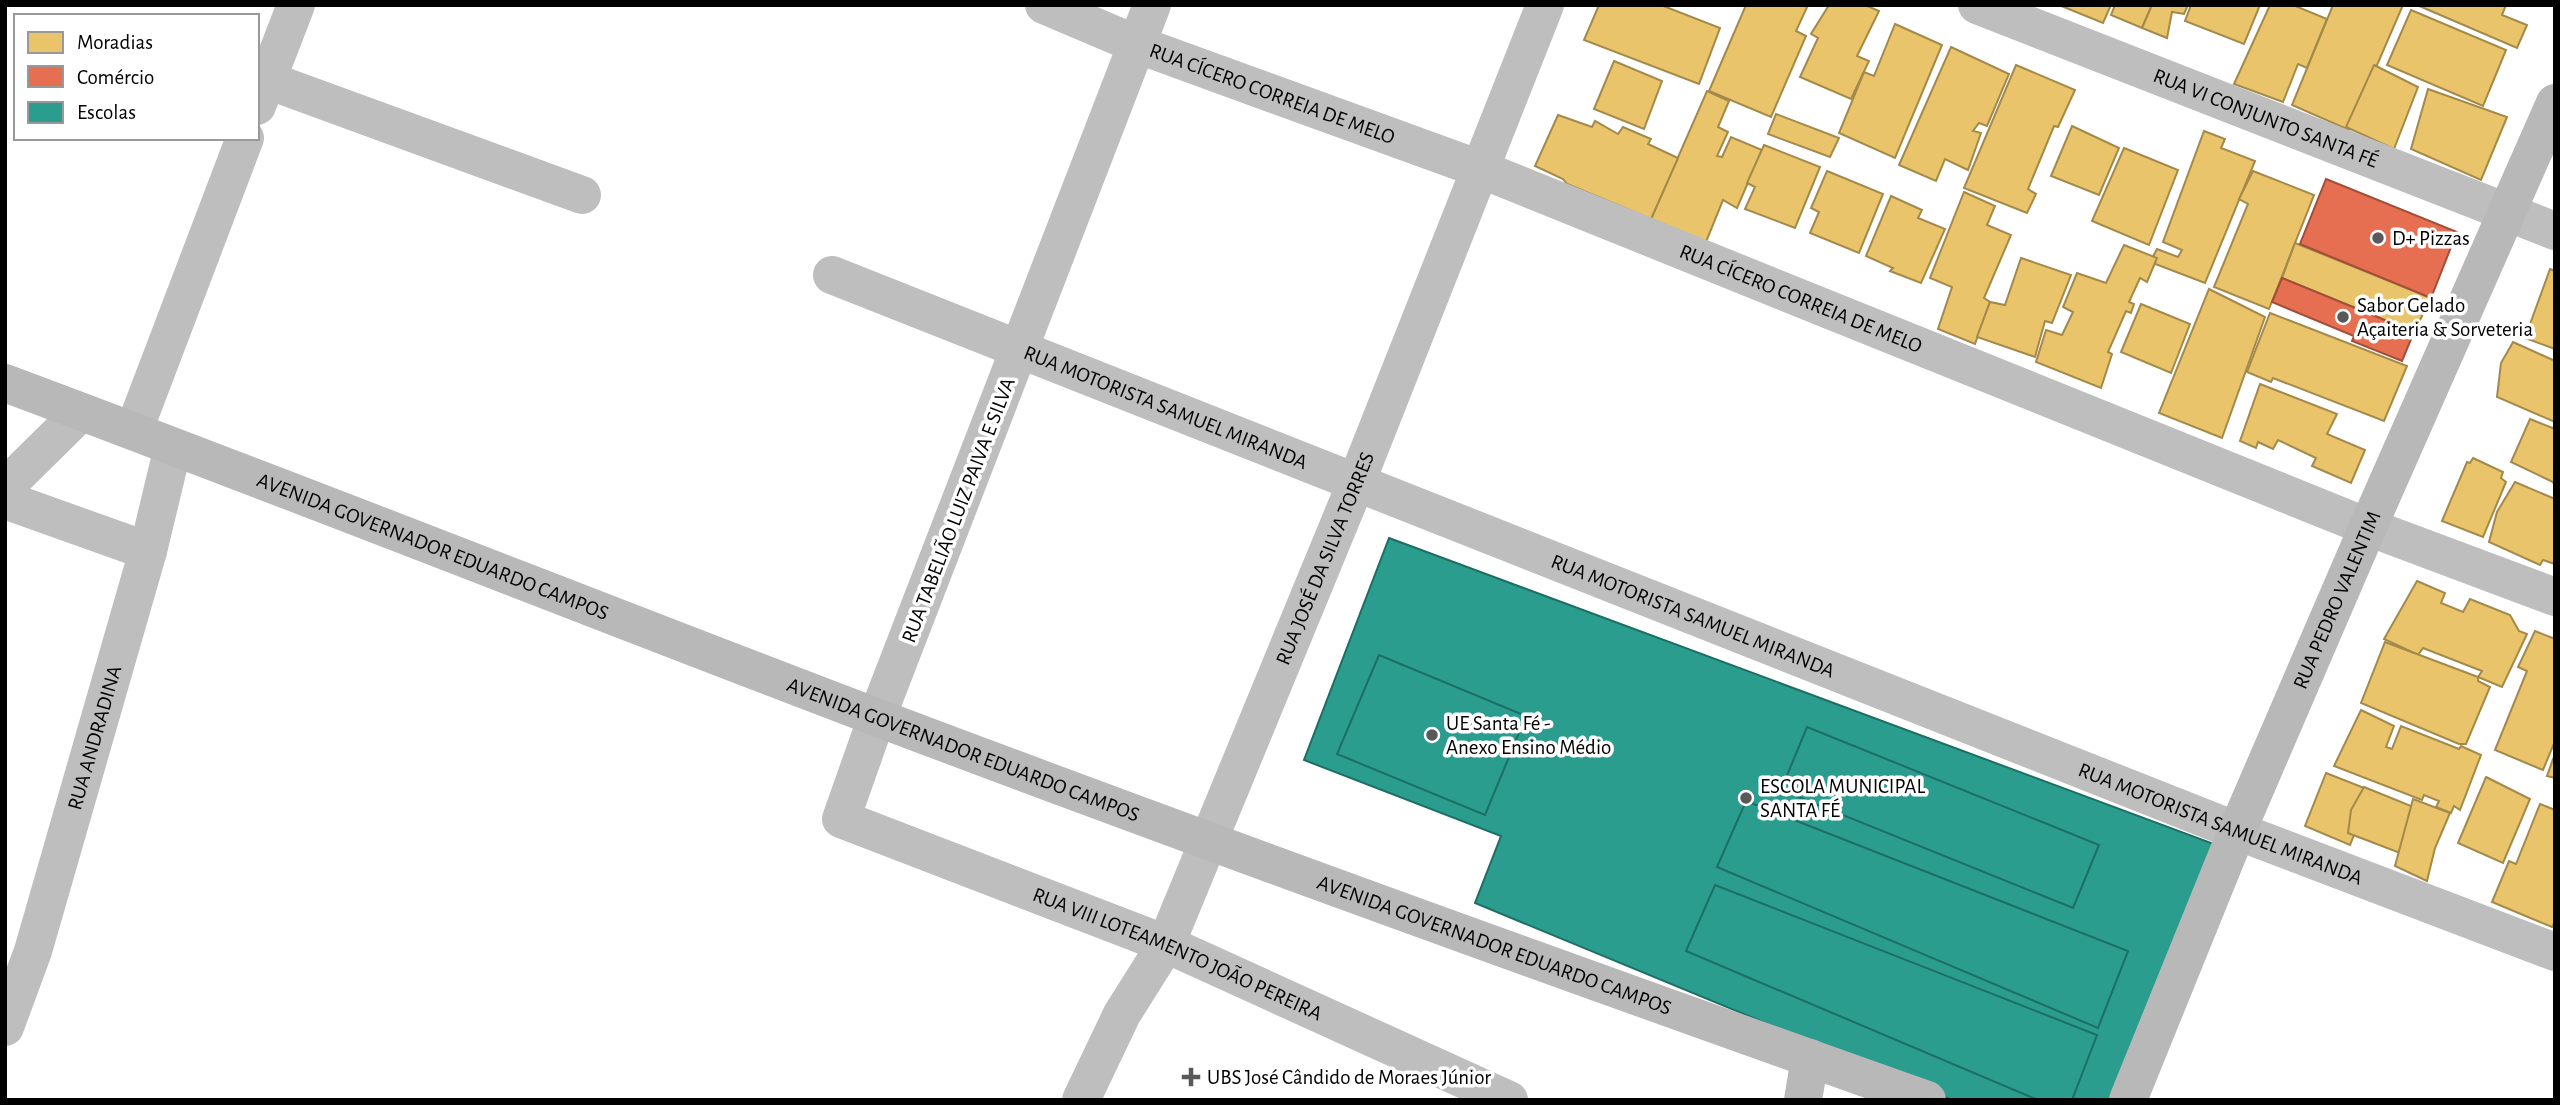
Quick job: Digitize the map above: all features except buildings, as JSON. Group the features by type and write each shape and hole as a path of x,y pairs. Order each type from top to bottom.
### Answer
{"street":[{"path":"296,5 262,93 582,195"},
{"name":"RUA CÍCERO CORREIA DE MELO","path":"1044,5 1136,44 1480,169 2368,527 2555,597"},
{"name":"RUA TABELIÃO LUIZ PAIVA E SILVA","path":"841,819 877,717 1021,350 1152,5"},
{"name":"RUA JOSÉ DA SILVA TORRES","path":"1081,1100 1122,1014 1166,944 1356,483 1545,5"},
{"name":"RUA VI CONJUNTO SANTA FÉ","path":"1977,5 2555,231"},
{"name":"RUA PEDRO VALENTIM","path":"2128,1100 2237,831 2555,103"},
{"path":"134,430 244,140"},
{"name":"RUA MOTORISTA SAMUEL MIRANDA","path":"832,275 2237,831 2555,952"},
{"name":"AVENIDA GOVERNADOR EDUARDO CAMPOS","path":"5,383 1207,841 1927,1100"},
{"path":"5,487 81,412"},
{"name":"RUA ANDRADINA","path":"5,1027 19,943 148,551 173,447"},
{"path":"5,500 148,551"},
{"name":"RUA VIII LOTEAMENTO JOÃO PEREIRA","path":"841,819 1166,944 1439,1086 1509,1100"},
{"path":"1803,1100 1810,1058"}],"place":[{"name":"D+ Pizzas","path":"2378,238"},
{"name":"Sabor Gelado Açaiteria & Sorveteria","path":"2343,317"},
{"name":"UE Santa Fé - Anexo Ensino Médio","path":"1432,735"},
{"name":"ESCOLA MUNICIPAL SANTA FÉ","path":"1746,798"},
{"name":"UBS José Cândido de Moraes Júnior","path":"1191,1077"}]}
